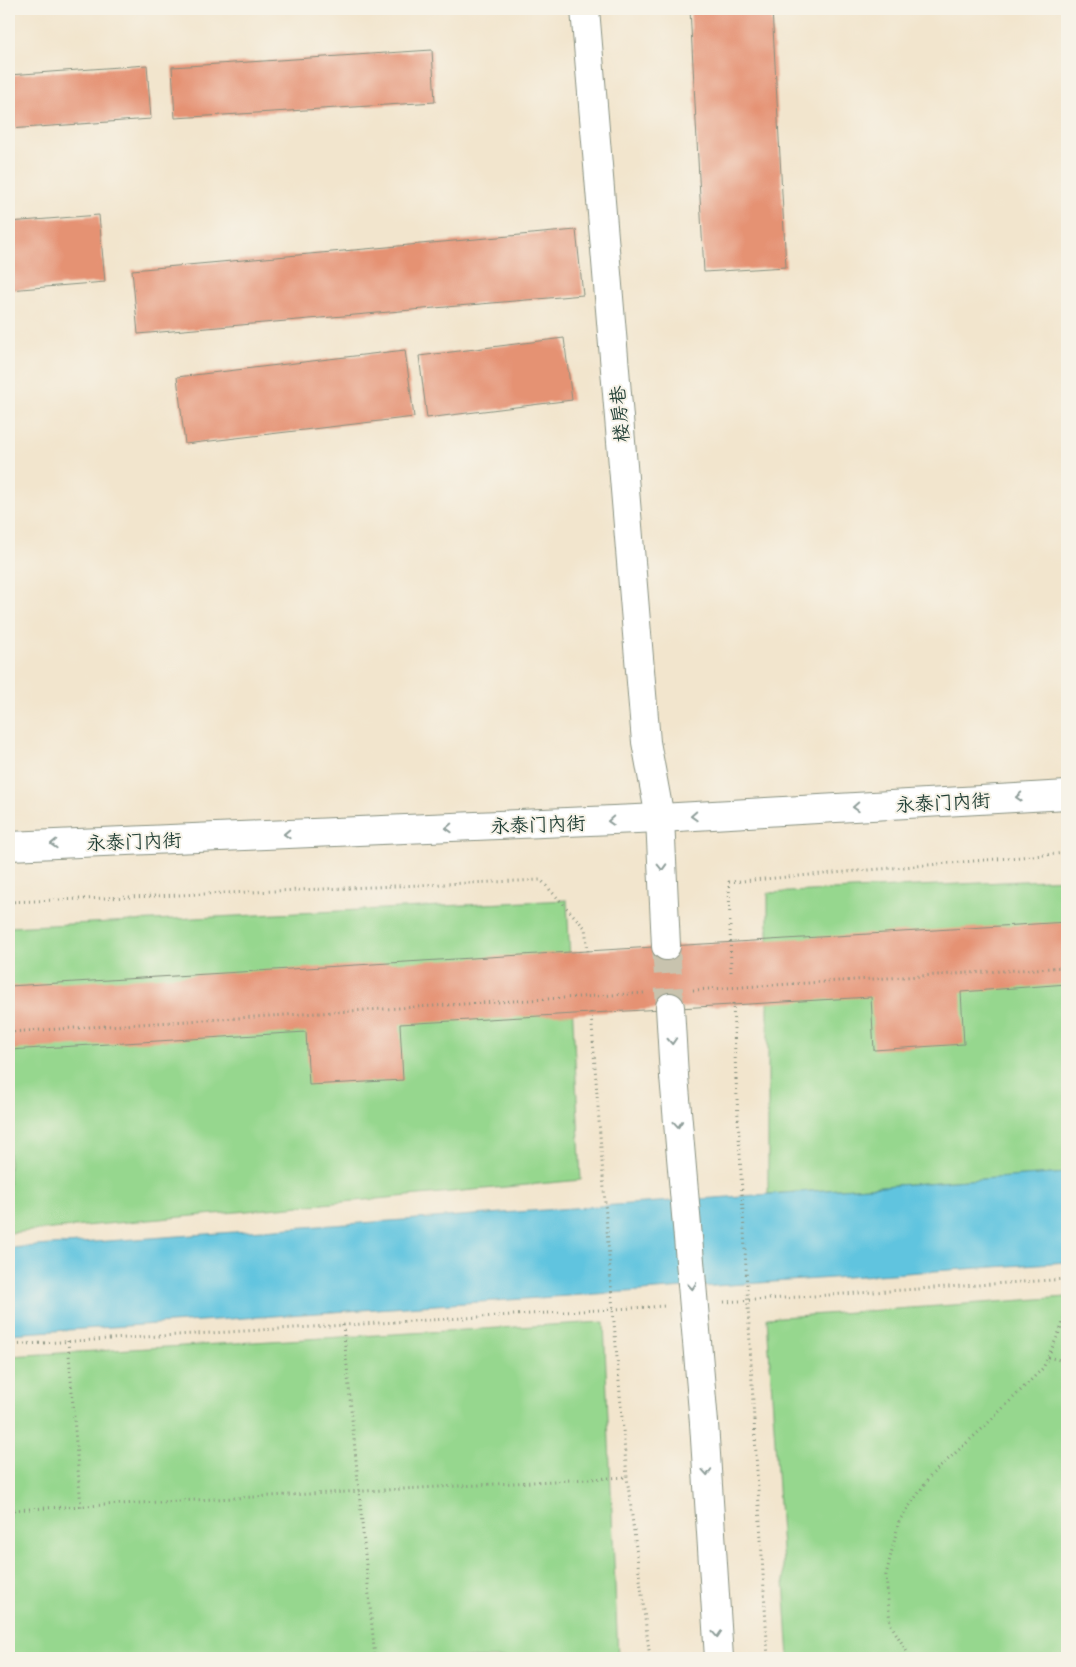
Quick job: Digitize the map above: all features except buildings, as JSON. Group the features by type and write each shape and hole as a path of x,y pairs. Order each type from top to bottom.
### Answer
{"main road":[{"name":"楼房巷","path":"585,9 646,742 660,818 666,946"},
{"name":"永泰门内街","path":"9,846 660,818 1067,794"},
{"path":"661,1000 674,1076 704,1423 719,1658"}],"path":[{"path":"731,972 729,882 1067,853"},
{"path":"9,902 541,880 585,928 588,951"},
{"path":"691,990 1067,966"},
{"path":"9,1032 661,1000"},
{"path":"732,1004 768,1658"},
{"path":"591,1012 627,1477 650,1658"},
{"path":"719,1302 1067,1278"},
{"path":"9,1345 671,1305"},
{"path":"913,1658 910,1657 890,1623 886,1575 899,1520 931,1475 983,1428 1043,1368 1062,1326 1067,1308"},
{"path":"342,1325 375,1658"},
{"path":"68,1341 82,1506"},
{"path":"1048,1357 1067,1362"},
{"path":"9,1510 627,1477"}],"green space":[{"path":"1067,879 1067,1173 768,1194 768,893"},
{"path":"567,900 581,1180 9,1233 9,927"},
{"path":"1067,1297 1067,1658 789,1658 767,1318"},
{"path":"604,1322 618,1658 9,1658 9,1356"}],"water":[{"path":"1067,1173 1067,1262 9,1334 9,1248"}],"tunnel":[{"path":"666,946 670,1007"}]}
